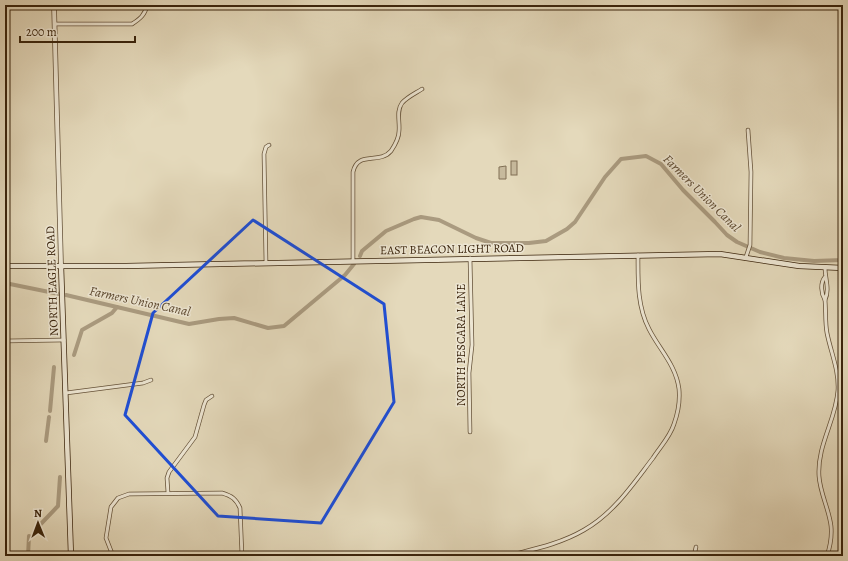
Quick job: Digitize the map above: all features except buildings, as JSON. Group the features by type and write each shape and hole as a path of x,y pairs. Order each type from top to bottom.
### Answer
{"main road":[{"name":"EAST BEACON LIGHT ROAD","path":"5,266 126,266 720,254 777,263 825,268 843,268"},
{"name":"NORTH EAGLE ROAD","path":"61,265 71,556"}],"street":[{"name":"NORTH EAGLE ROAD","path":"54,5 61,265"},
{"path":"55,24 132,24 140,19 146,12 148,5"},
{"path":"353,261 354,167 357,163 365,159 381,158 387,154 398,138 399,111 401,105 406,99 422,89"},
{"path":"746,257 749,247 751,172 748,130"},
{"path":"266,263 264,154 266,147 269,145"},
{"path":"507,556 563,541 586,530 624,497 674,426 678,411 679,389 674,369 649,328 642,310 639,287 638,255"},
{"name":"NORTH PESCARA LANE","path":"470,258 472,345 469,373 470,432"},
{"path":"825,268 825,277 822,281 822,296 825,300 826,328 838,372 838,390 835,407 822,444 819,463 819,476 822,494 832,532 827,556"},
{"path":"5,342 64,340"},
{"path":"66,393 143,383 152,380"},
{"path":"168,494 167,478 169,472 193,440 206,400 212,396"},
{"path":"113,556 108,544 106,532 111,508 118,498 129,494 222,493 237,501 240,508 242,556"},
{"path":"694,556 696,547"}],"highlighted area":[{"path":"253,220 384,304 394,402 321,523 218,516 125,415 153,313"}],"shaded area":[{"path":"511,161 517,161 517,175 511,175"},
{"path":"506,166 506,179 499,179 499,167"}],"waterway":[{"name":"Farmers Union Canal","path":"360,256 362,251 386,231 421,217 439,220 476,238 491,243 529,243 546,241 567,229 575,222 605,177 621,159 646,156 661,164 683,190 727,235 737,242 760,252 784,258 814,261 843,260"},
{"name":"Farmers Union Canal","path":"66,295 189,324 234,318 268,328 284,326 345,275 354,264"},
{"name":"Farmers Union Canal","path":"5,283 59,294"},
{"path":"74,355 82,330 112,313 117,307"},
{"path":"50,411 54,367"},
{"path":"46,441 49,417"},
{"path":"37,528 58,506 60,477"},
{"path":"28,556 29,536"}]}
